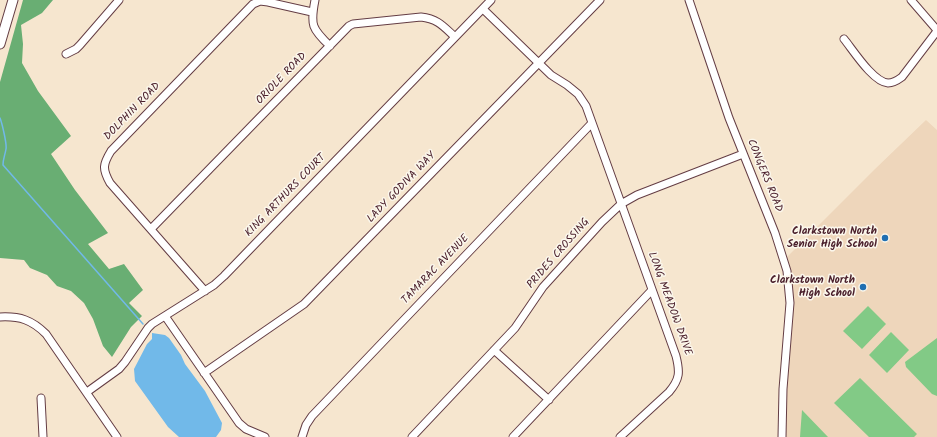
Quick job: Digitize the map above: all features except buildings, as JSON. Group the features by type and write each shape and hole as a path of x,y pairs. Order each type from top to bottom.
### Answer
{"main road":[{"path":"0,44 13,0"}],"street":[{"path":"66,54 76,49 80,45 119,0"},
{"path":"315,0 312,12 313,26 317,34 330,46"},
{"name":"KING ARTHURS COURT","path":"86,392 119,369 126,362 148,328 205,291 224,276 491,0"},
{"name":"LADY GODIVA WAY","path":"204,373 304,304 600,0"},
{"name":"CONGERS ROAD","path":"689,0 729,118 780,247 789,279 790,303 782,389 782,437"},
{"path":"844,39 873,75 880,81 888,83 902,77 937,31 911,0"},
{"name":"DOLPHIN ROAD","path":"205,291 110,183 105,174 104,165 111,151 253,4 260,1 268,2 312,12"},
{"name":"LONG MEADOW DRIVE","path":"483,8 551,75 578,94 586,106 676,356 679,366 679,375 676,384 620,437"},
{"name":"ORIOLE ROAD","path":"151,229 345,29 353,24 422,17 432,18 455,37"},
{"name":"TAMARAC AVENUE","path":"302,437 306,425 312,416 592,123"},
{"name":"PRIDES CROSSING","path":"412,437 515,328 543,286 602,222 621,204 637,195 743,154"},
{"path":"513,437 652,290"},
{"path":"165,316 239,424 246,429 265,437"},
{"path":"0,317 28,320 38,326 46,334 117,437"},
{"path":"494,350 549,400"},
{"path":"41,398 43,437"}],"shaded area":[{"name":"Clarkstown North High School","path":"926,120 937,130 937,437 781,437 790,303 784,260"}],"green space":[{"path":"23,0 53,0 42,13 21,25 23,44 22,63 38,91 71,136 51,154 75,190 108,233 88,244 109,269 124,264 143,290 129,303 142,316 131,327 112,357 103,346 93,319 84,303 71,291 57,286 47,275 30,268 24,260 0,258 0,82"},
{"path":"868,306 886,324 862,349 843,331"},
{"path":"891,332 909,350 887,373 869,355"},
{"path":"937,338 937,396 932,394 906,367 905,362"},
{"path":"860,378 917,434 914,437 869,437 834,403"},
{"path":"802,410 828,437 800,437"}],"water":[{"path":"152,333 165,335 169,338 181,355 185,364 205,391 222,423 221,430 216,437 179,437 168,427 135,381 134,369 147,344 152,339"}],"waterway":[{"path":"0,118 6,146 3,165 143,324"}],"place":[{"name":"Clarkstown North Senior High School","path":"885,238"},
{"name":"Clarkstown North High School","path":"863,287"}]}
